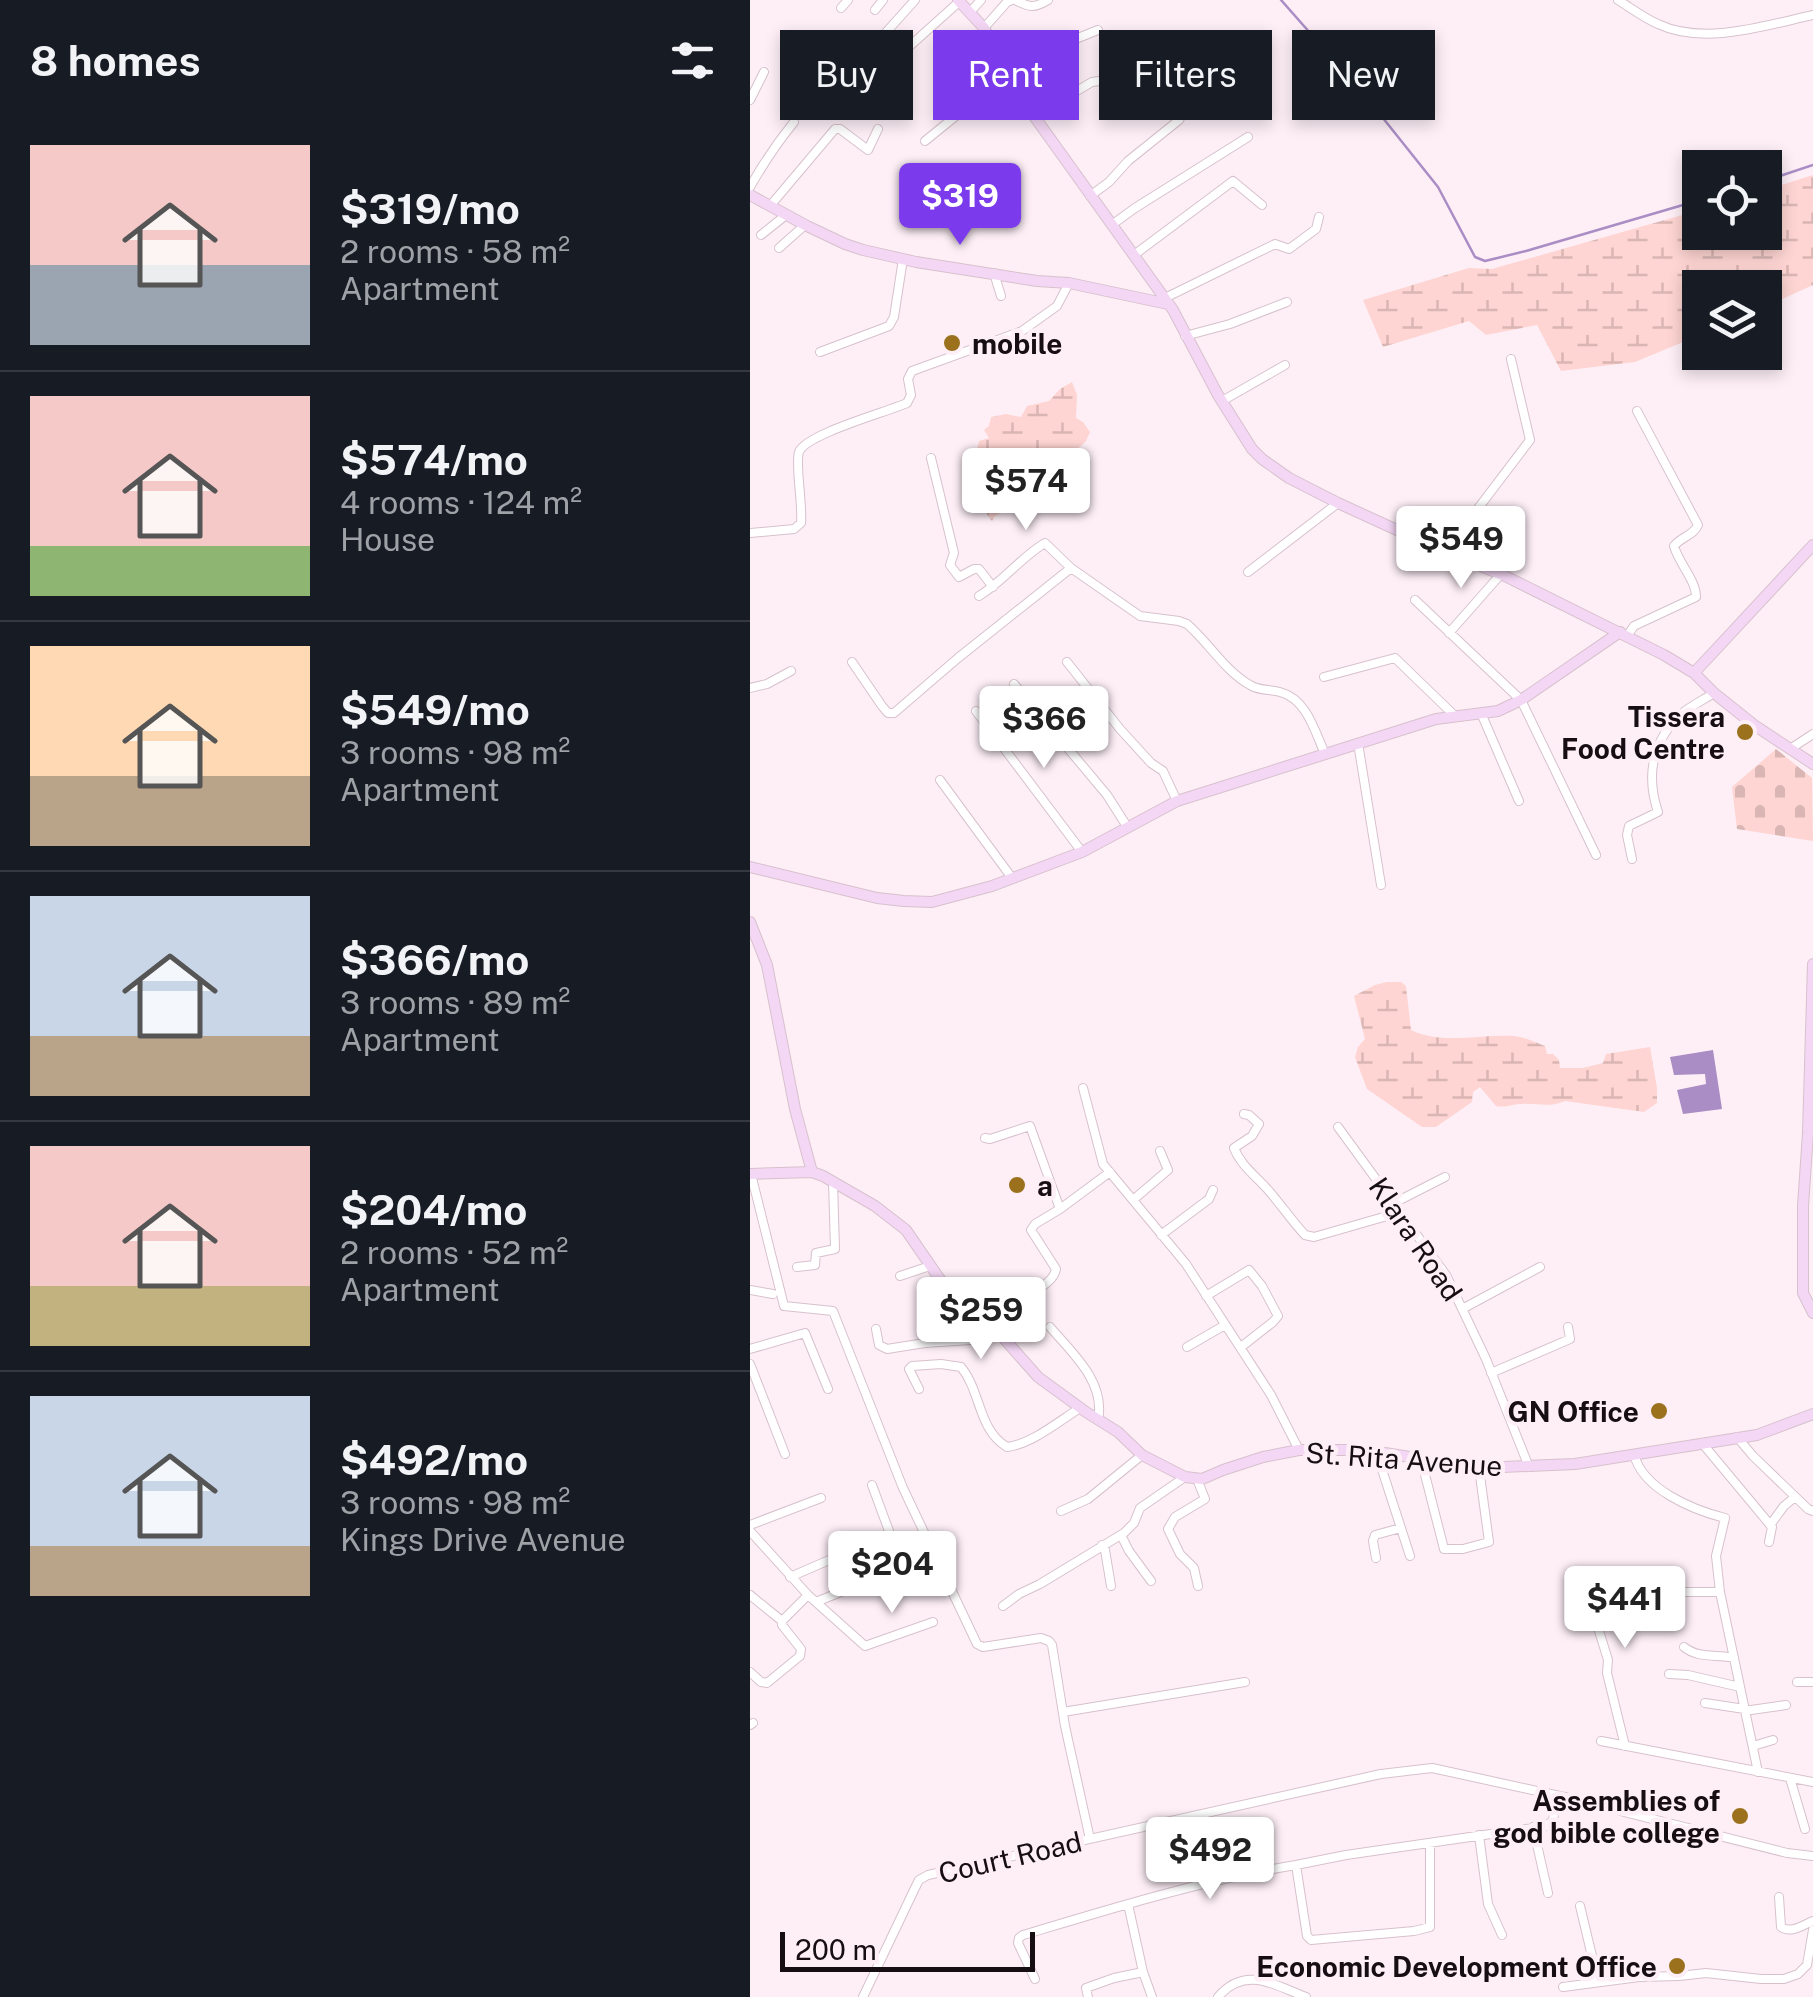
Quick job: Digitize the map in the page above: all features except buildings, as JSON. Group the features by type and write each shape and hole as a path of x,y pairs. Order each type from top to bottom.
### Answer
{"street":[{"path":"875,10 884,0"},
{"path":"888,30 915,0"},
{"path":"971,12 982,0"},
{"path":"913,43 959,1 984,28 1007,2 1013,0 1030,7 1048,0"},
{"path":"1618,0 1661,26 1690,32 1732,33 1813,16"},
{"path":"1079,38 1098,30"},
{"path":"750,100 764,72"},
{"path":"924,140 949,120"},
{"path":"1037,120 1167,301 1222,401 1262,459 1338,503 1501,574 1694,673 1754,724 1813,764"},
{"path":"1090,196 1180,120"},
{"path":"794,122 772,148 750,191 805,226 845,244 903,259 1167,301 1275,244 1289,249 1316,229 1320,217"},
{"path":"770,206 835,128 868,150 878,129"},
{"path":"1113,224 1248,137"},
{"path":"1134,255 1234,181 1262,205"},
{"path":"761,236 786,215"},
{"path":"779,248 805,226"},
{"path":"820,352 892,324 903,259"},
{"path":"994,274 1001,296"},
{"path":"750,533 794,529 801,523 799,456 805,445 833,430 907,403 912,371 1022,331 1057,306 1069,283"},
{"path":"1186,336 1287,302"},
{"path":"1445,552 1530,440 1511,359"},
{"path":"1222,401 1285,365"},
{"path":"750,866 877,898 932,902 992,886 1082,852 1178,801 1436,719 1498,712 1634,626 1696,598 1697,591 1674,546 1698,525 1637,411"},
{"path":"931,458 954,553 951,567 960,577 980,569 993,587"},
{"path":"1248,572 1338,503"},
{"path":"978,596 1046,542 1070,568 1140,616 1187,624 1251,686 1292,697 1308,716 1324,754"},
{"path":"1694,673 1813,545"},
{"path":"852,662 882,706 888,713 894,713 1070,568"},
{"path":"1450,632 1501,574"},
{"path":"1415,600 1521,700 1596,855"},
{"path":"1324,678 1395,658 1456,716"},
{"path":"1066,662 1120,728 1163,771 1178,801"},
{"path":"750,688 791,672"},
{"path":"1014,684 1107,795 1128,828"},
{"path":"1632,859 1629,826 1658,812 1652,796 1652,762 1662,738 1680,715 1714,693"},
{"path":"976,712 1082,852"},
{"path":"1482,714 1519,801"},
{"path":"1790,749 1813,734"},
{"path":"1358,744 1381,885"},
{"path":"940,780 1012,878"},
{"path":"750,922 767,965 795,1110 812,1172"},
{"path":"1813,964 1803,1206 1804,1293 1813,1313"},
{"path":"1083,1088 1103,1164 1186,1264 1271,1394 1298,1450"},
{"path":"1244,1114 1259,1124 1252,1136 1234,1148 1240,1162 1305,1236 1314,1237 1401,1212"},
{"path":"985,1138 1030,1126 1060,1209"},
{"name":"Klara Road","path":"1338,1127 1446,1274 1464,1308 1529,1467"},
{"path":"1133,1200 1168,1170 1160,1151"},
{"path":"1090,1839 1052,1645 1041,1638 983,1647 977,1644 904,1488 833,1311 784,1306 750,1174 812,1172 875,1206 906,1230 950,1294 1000,1334 1038,1377 1118,1432 1142,1454 1191,1478 1205,1500 1175,1517 1168,1529 1180,1554 1194,1568 1198,1586"},
{"path":"876,1328 880,1345 887,1349 1033,1331 1025,1298 1051,1280 1056,1269 1031,1230 1110,1172"},
{"path":"1394,1203 1445,1177"},
{"path":"796,1267 815,1265 816,1253 834,1249 833,1181"},
{"path":"1162,1235 1214,1190"},
{"path":"900,1276 930,1266"},
{"path":"1464,1308 1540,1267"},
{"path":"1206,1296 1249,1270 1262,1286 1278,1316 1241,1347"},
{"path":"750,1290 773,1294"},
{"path":"1187,1347 1225,1326"},
{"path":"1050,1327 1092,1378 1099,1393 1098,1420"},
{"path":"1491,1373 1570,1339 1568,1327"},
{"path":"750,1348 805,1334 828,1389"},
{"path":"750,1364 785,1454"},
{"path":"920,1390 913,1380 912,1366 961,1367 990,1432 1006,1447 1016,1446 1080,1408"},
{"name":"St. Rita Avenue","path":"1191,1478 1298,1450 1376,1451 1479,1468 1574,1464 1758,1434 1813,1414"},
{"path":"1737,1437 1813,1511"},
{"path":"1702,1442 1770,1525 1770,1542"},
{"path":"1376,1451 1410,1556"},
{"path":"1061,1511 1088,1498 1142,1454"},
{"path":"1634,1454 1637,1466 1654,1485 1698,1510 1724,1518 1716,1556 1720,1592 1758,1772"},
{"path":"1421,1459 1444,1550 1489,1542 1479,1468"},
{"path":"1003,1606 1121,1535 1134,1523 1140,1508 1191,1478"},
{"path":"790,1577 887,1535 889,1530 872,1485"},
{"path":"1770,1525 1795,1497"},
{"path":"821,1498 750,1528 790,1577 865,1646 933,1622"},
{"path":"1376,1558 1374,1535 1401,1528"},
{"path":"1121,1535 1151,1581"},
{"path":"1102,1545 1111,1586"},
{"path":"816,1602 908,1565"},
{"path":"1573,1582 1586,1596 1608,1660 1607,1674 1625,1746"},
{"path":"1675,1592 1720,1592"},
{"path":"750,1595 782,1621 801,1649 800,1656 767,1683 750,1672"},
{"path":"782,1621 808,1595"},
{"path":"1684,1646 1692,1653 1734,1658"},
{"path":"1669,1674 1740,1687"},
{"path":"1063,1712 1245,1682"},
{"path":"1797,1682 1813,1682"},
{"path":"1705,1704 1752,1710 1786,1704"},
{"path":"1753,1746 1774,1740"},
{"path":"1601,1741 1813,1782"},
{"name":"Court Road","path":"863,1997 920,1880 928,1876 1381,1774 1432,1768 1813,1856"},
{"path":"1790,1778 1806,1830"},
{"path":"1035,1979 1018,1942 1023,1935 1128,1904 1283,1867 1546,1826 1552,1820 1557,1796"},
{"path":"1533,1827 1548,1893"},
{"path":"1478,1835 1488,1904 1502,1935"},
{"path":"1296,1865 1310,1940 1414,1931 1430,1927 1430,1843"},
{"path":"1779,1897 1781,1927 1785,1930 1813,1921"},
{"path":"1128,1904 1152,1997"},
{"path":"1580,1906 1598,1981"},
{"path":"1563,1987 1706,1972 1784,1979 1798,1974 1807,1965 1813,1930"},
{"path":"1088,1997 1086,1988 1143,1972"},
{"path":"1218,1997 1231,1985 1250,1978 1306,1997"}],"green space":[{"path":"1813,175 1813,285 1782,299 1782,270 1682,270 1682,342 1635,362 1561,371 1537,325 1486,335 1469,321 1383,347 1363,300 1469,268 1492,269 1682,215 1682,250 1782,250 1782,185"},
{"path":"1072,382 1077,395 1076,418 1090,432 1086,441 1046,479 1035,480 1027,491 1012,497 1012,507 992,521 984,507 977,454 979,441 989,438 984,430 991,417 1021,417 1027,406 1049,401"},
{"path":"1776,749 1812,778 1813,841 1737,829 1732,787"},
{"path":"1387,982 1406,986 1411,1030 1448,1038 1522,1037 1545,1046 1547,1054 1559,1060 1560,1068 1583,1068 1603,1063 1606,1054 1650,1047 1657,1103 1644,1112 1565,1101 1496,1106 1480,1087 1473,1092 1472,1102 1436,1127 1422,1127 1367,1089 1355,1057 1365,1039 1354,996"}],"shaded area":[{"path":"1713,1050 1722,1109 1683,1114 1677,1090 1706,1084 1705,1074 1674,1075 1670,1057"}],"waterway":[{"path":"1281,0 1363,93 1438,187 1475,257 1485,261 1526,251 1682,205"},
{"path":"1782,175 1813,165"}],"place":[{"name":"mobile","path":"952,343"},
{"name":"Tissera Food Centre","path":"1745,732"},
{"name":"a","path":"1017,1185"},
{"name":"GN Office","path":"1659,1411"},
{"name":"Assemblies of god bible college","path":"1740,1816"},
{"name":"Economic Development Office","path":"1677,1966"}]}
